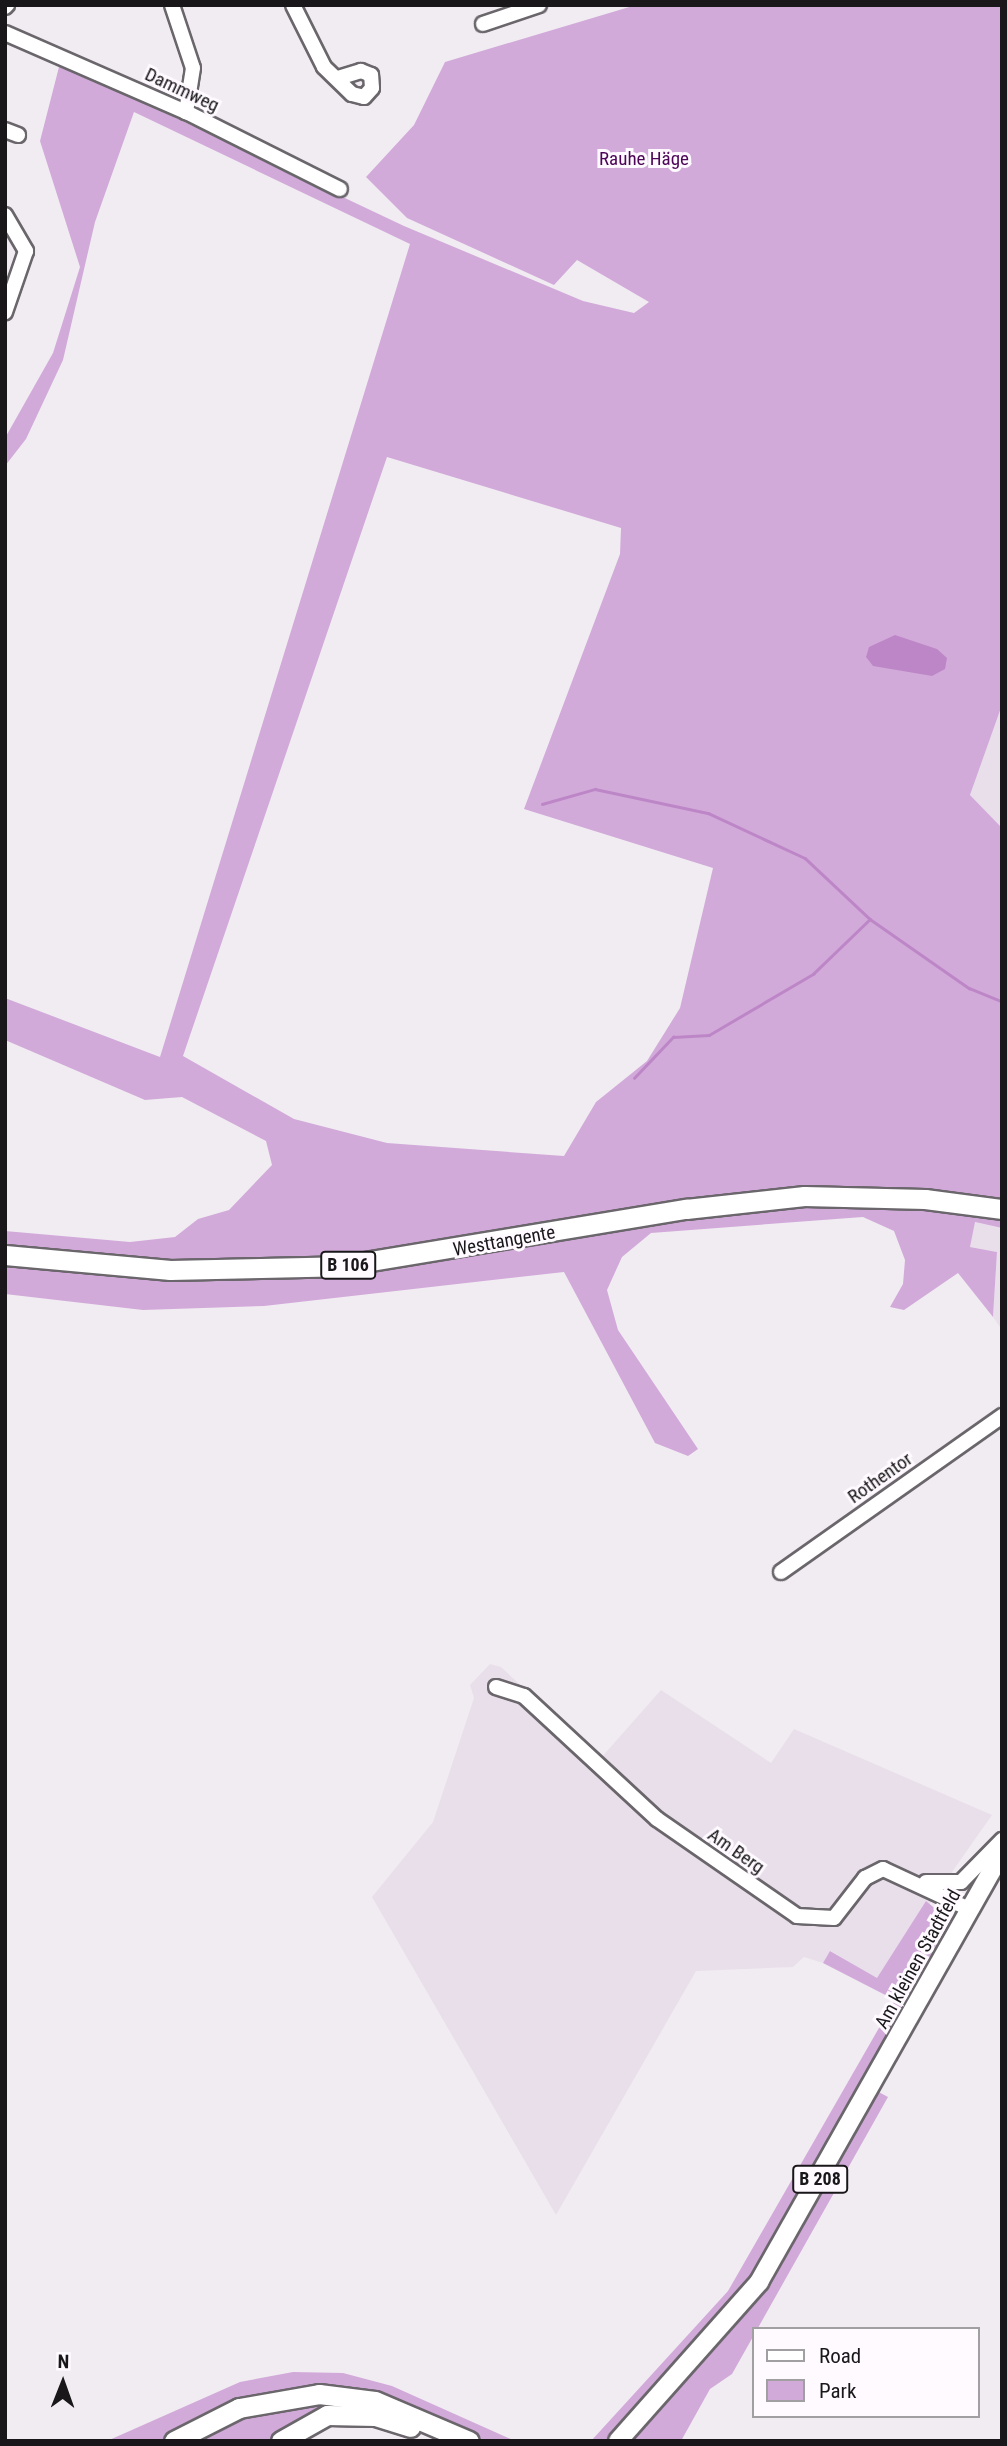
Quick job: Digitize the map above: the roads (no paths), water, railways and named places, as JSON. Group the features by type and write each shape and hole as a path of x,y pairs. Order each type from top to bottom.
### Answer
{"highway":[{"name":"Westtangente","path":"5,1255 170,1270 340,1266 686,1209 804,1196 925,1199 1002,1209"},
{"path":"174,2441 239,2408 319,2394 375,2401 469,2441"},
{"path":"281,2441 308,2421 349,2413 400,2423 442,2441"}],"main road":[{"name":"Am kleinen Stadtfeld","path":"618,2441 759,2282 1002,1852"}],"street":[{"path":"172,5 194,68 186,112"},
{"path":"293,5 318,58 338,78"},
{"path":"483,24 539,5"},
{"name":"Dammweg","path":"5,33 186,112 340,189"},
{"path":"5,215 26,251 5,312"},
{"name":"Rothentor","path":"781,1572 1002,1416"},
{"name":"Am Berg","path":"496,1687 524,1696 657,1819 797,1916 834,1918 877,1871 896,1870 969,1909"},
{"path":"918,1881 961,1882 1002,1840"}],"waterway":[{"path":"542,804 595,789 708,813 805,858 870,919 969,988 1002,1001"},
{"path":"634,1078 673,1037 709,1035 813,974 870,919"}],"park label":[{"name":"Rauhe Häge","path":"644,159"}]}
